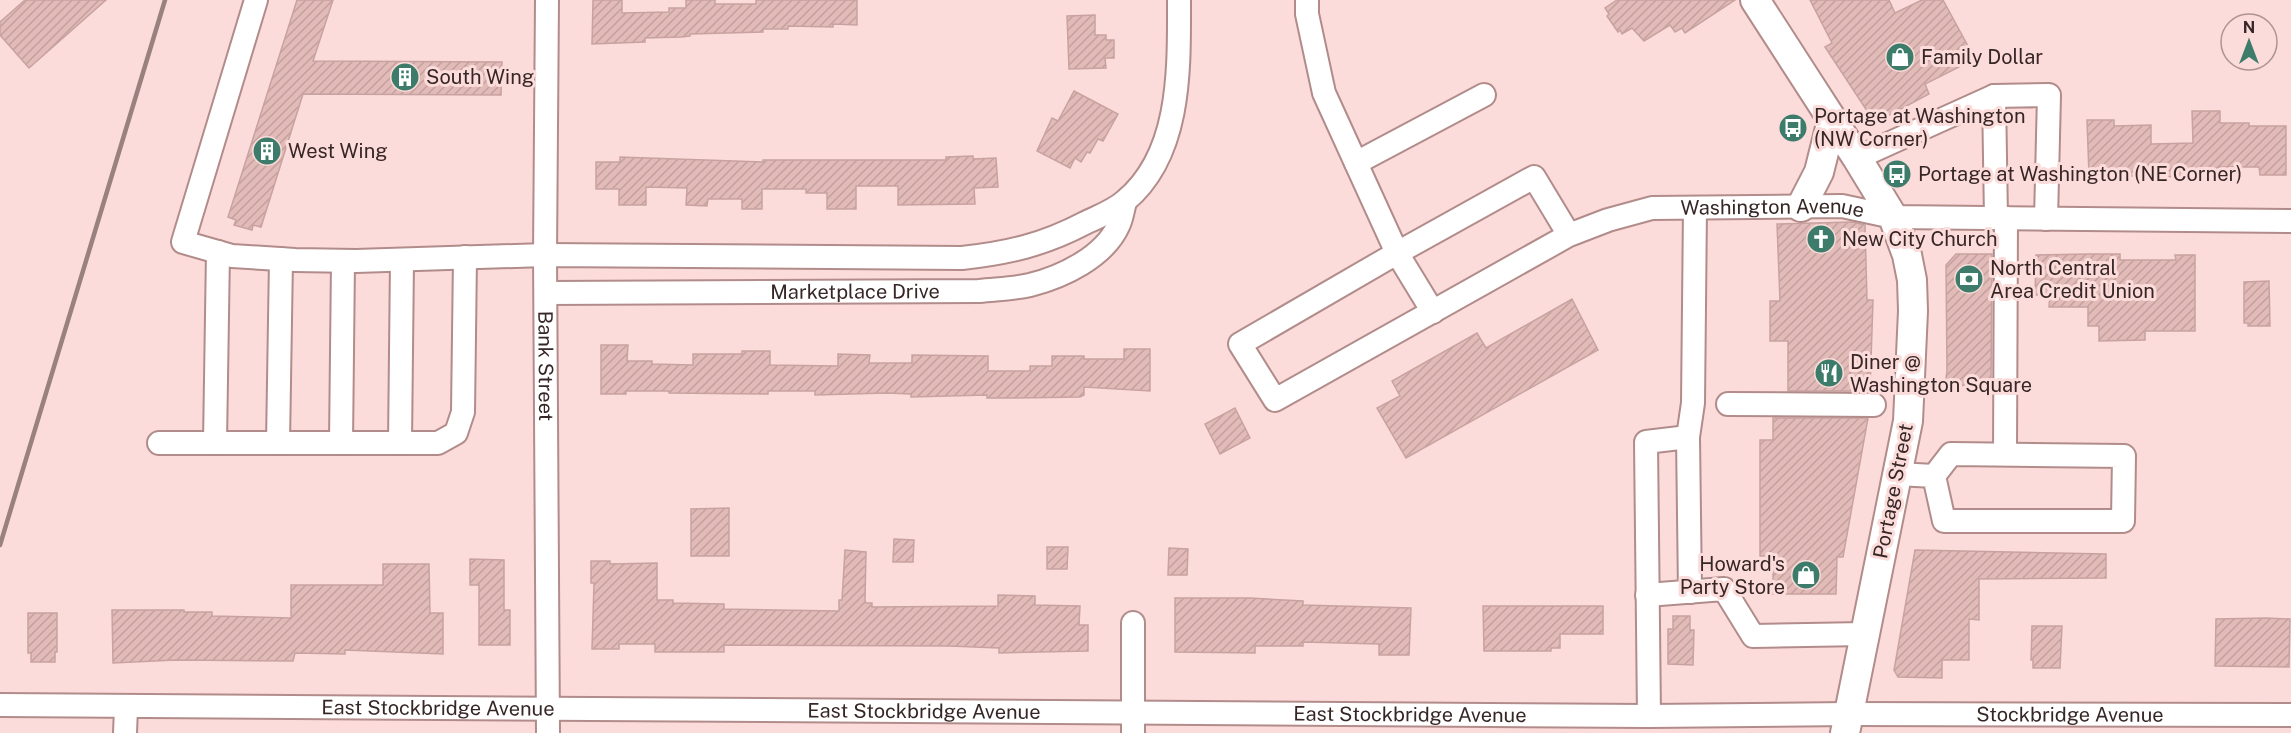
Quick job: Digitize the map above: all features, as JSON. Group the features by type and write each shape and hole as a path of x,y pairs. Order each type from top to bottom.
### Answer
{"main road":[{"name":"Portage Street","path":"1755,0 1893,217 1907,255 1912,280 1910,405 1847,724"},
{"path":"1801,207 1819,172 1832,120"}],"street":[{"name":"Marketplace Drive","path":"256,0 183,242 232,256 343,261 545,255 962,258 996,255 1029,248 1063,234 1125,202 1151,172 1167,134 1174,107 1179,71 1179,0"},
{"name":"Bank Street","path":"547,0 545,255 548,733"},
{"path":"1307,0 1307,14 1324,93 1397,253 1432,312"},
{"path":"1356,164 1484,95"},
{"path":"1995,96 2001,218 2005,454"},
{"path":"1857,158 1995,96 2049,96 2046,219"},
{"path":"1397,253 1534,177 1574,233"},
{"name":"Marketplace Drive","path":"546,292 979,291 1029,285 1071,269 1089,258 1106,243 1119,225 1125,202"},
{"name":"Washington Avenue","path":"1397,253 1240,344 1275,400 1574,233 1652,208 1847,206 1893,217 2291,221"},
{"path":"1690,592 1688,437 1693,403 1695,208"},
{"path":"215,443 218,252"},
{"path":"159,443 438,443 456,433 463,412 465,257"},
{"path":"278,443 281,259"},
{"path":"400,443 402,260"},
{"path":"341,443 343,261"},
{"path":"1728,404 1874,405"},
{"path":"1664,722 1647,595 1646,442 1688,437"},
{"path":"1951,454 2124,456 2123,521 1944,521 1934,476 1951,454"},
{"path":"1897,474 1934,476"},
{"path":"1647,595 1724,590 1753,636 1864,634"},
{"path":"1133,623 1133,723"},
{"name":"East Stockbridge Avenue","path":"0,705 126,708 548,709 1133,723 1847,724"},
{"path":"124,733 126,708"},
{"name":"Stockbridge Avenue","path":"1847,724 1996,724 2291,716"}],"building":[{"path":"25,0 106,0 29,68 0,35 0,22"},
{"path":"297,0 333,0 313,61 502,62 501,95 303,94 261,227 253,225 252,230 234,225 236,220 228,217"},
{"path":"593,0 622,0 622,13 669,12 669,8 686,8 686,0 715,0 715,4 756,4 756,0 857,0 857,25 788,26 788,29 763,29 763,32 690,34 690,36 681,37 645,38 645,42 592,44"},
{"path":"1617,0 1735,0 1685,33 1682,28 1675,32 1670,25 1644,41 1632,28 1622,34 1620,30 1618,32 1607,16 1609,14 1605,8"},
{"path":"1810,0 1889,0 1895,13 1922,0 1943,0 1975,59 1925,84 1929,94 1875,123 1825,47 1832,43"},
{"path":"1095,15 1095,35 1106,35 1106,40 1114,40 1114,58 1105,58 1106,68 1069,69 1067,16"},
{"path":"1074,91 1118,114 1103,141 1098,139 1090,153 1087,152 1081,162 1075,158 1070,168 1037,151 1052,118 1058,121"},
{"path":"2192,111 2220,111 2220,123 2286,126 2286,175 2260,175 2259,167 2220,167 2216,168 2216,173 2183,173 2183,177 2089,175 2087,120 2114,120 2114,126 2151,125 2151,144 2193,143"},
{"path":"973,156 973,159 996,158 998,187 974,188 975,204 898,205 898,186 856,186 856,209 827,209 827,193 806,193 806,189 762,189 762,209 742,209 742,199 708,199 707,206 686,205 687,188 646,187 646,205 619,205 619,189 596,189 596,162 620,162 620,157 763,162 763,160 946,160 946,157"},
{"path":"1852,222 1865,225 1867,300 1873,300 1870,391 1788,391 1788,341 1770,341 1770,301 1780,301 1777,224"},
{"path":"1956,254 1992,254 1991,386 1945,385 1947,371 1946,265"},
{"path":"2120,254 2120,260 2176,260 2175,255 2195,255 2195,331 2145,331 2145,340 2099,341 2099,326 2088,326 2088,307 2049,307 2050,295 2035,295 2036,255"},
{"path":"2269,281 2270,326 2248,326 2248,323 2244,323 2244,282"},
{"path":"1572,299 1598,350 1406,458 1377,408 1400,396 1392,381 1477,333 1486,348"},
{"path":"601,345 628,345 627,361 652,361 652,364 693,365 693,354 742,354 742,351 770,351 770,365 838,366 838,354 870,355 869,363 912,363 912,355 988,356 988,371 1030,371 1030,366 1052,366 1052,356 1124,359 1124,349 1150,349 1150,391 1084,387 1084,395 1080,397 1013,398 987,398 987,395 911,397 911,394 887,393 815,395 815,391 768,391 768,394 626,391 626,394 601,394"},
{"path":"1235,408 1250,438 1220,454 1205,424"},
{"path":"1773,418 1868,418 1843,557 1837,557 1836,594 1773,594 1773,556 1760,556 1760,440 1773,440"},
{"path":"729,508 729,556 691,556 691,509"},
{"path":"894,539 914,540 913,562 893,562"},
{"path":"1047,547 1068,547 1067,569 1047,569"},
{"path":"1169,548 1188,549 1187,575 1168,575"},
{"path":"845,550 866,552 865,600 866,603 872,603 872,607 998,606 998,595 1035,596 1035,605 1080,606 1079,625 1088,625 1088,651 999,653 999,648 949,646 724,645 724,652 655,652 655,644 619,644 619,649 592,649 594,583 591,583 591,561 610,561 610,564 657,563 657,600 673,600 673,603 724,604 724,609 839,611 839,600 842,600"},
{"path":"1915,550 2106,554 2106,578 1979,579 1979,620 1969,619 1969,660 1942,660 1942,678 1898,677 1894,670"},
{"path":"470,559 504,560 504,610 510,610 510,645 479,645 479,585 470,585"},
{"path":"383,564 429,564 430,613 443,613 443,654 345,650 345,654 295,653 293,661 176,660 113,663 112,610 184,610 184,612 212,612 212,616 291,618 291,585 383,585"},
{"path":"1175,598 1250,598 1303,601 1303,605 1411,608 1409,655 1379,655 1379,644 1303,642 1303,646 1255,646 1255,653 1175,652"},
{"path":"1483,606 1603,606 1603,634 1560,634 1560,648 1551,648 1551,651 1484,651"},
{"path":"28,613 57,613 55,662 31,662 31,653 28,653"},
{"path":"1673,616 1690,616 1690,630 1694,630 1693,665 1668,664 1668,629 1673,629"},
{"path":"2216,619 2290,619 2289,667 2215,666"},
{"path":"2032,626 2062,626 2060,668 2033,668 2033,660 2031,660"}],"railway":[{"path":"0,545 165,0"}],"place":[{"name":"Family Dollar","path":"1900,57"},
{"name":"South Wing","path":"405,77"},
{"name":"Portage at Washington (NW Corner)","path":"1793,128"},
{"name":"West Wing","path":"267,151"},
{"name":"Portage at Washington (NE Corner)","path":"1897,174"},
{"name":"New City Church","path":"1821,239"},
{"name":"North Central Area Credit Union","path":"1969,279"},
{"name":"Diner @ Washington Square","path":"1829,373"},
{"name":"Howard's Party Store","path":"1806,575"}]}
